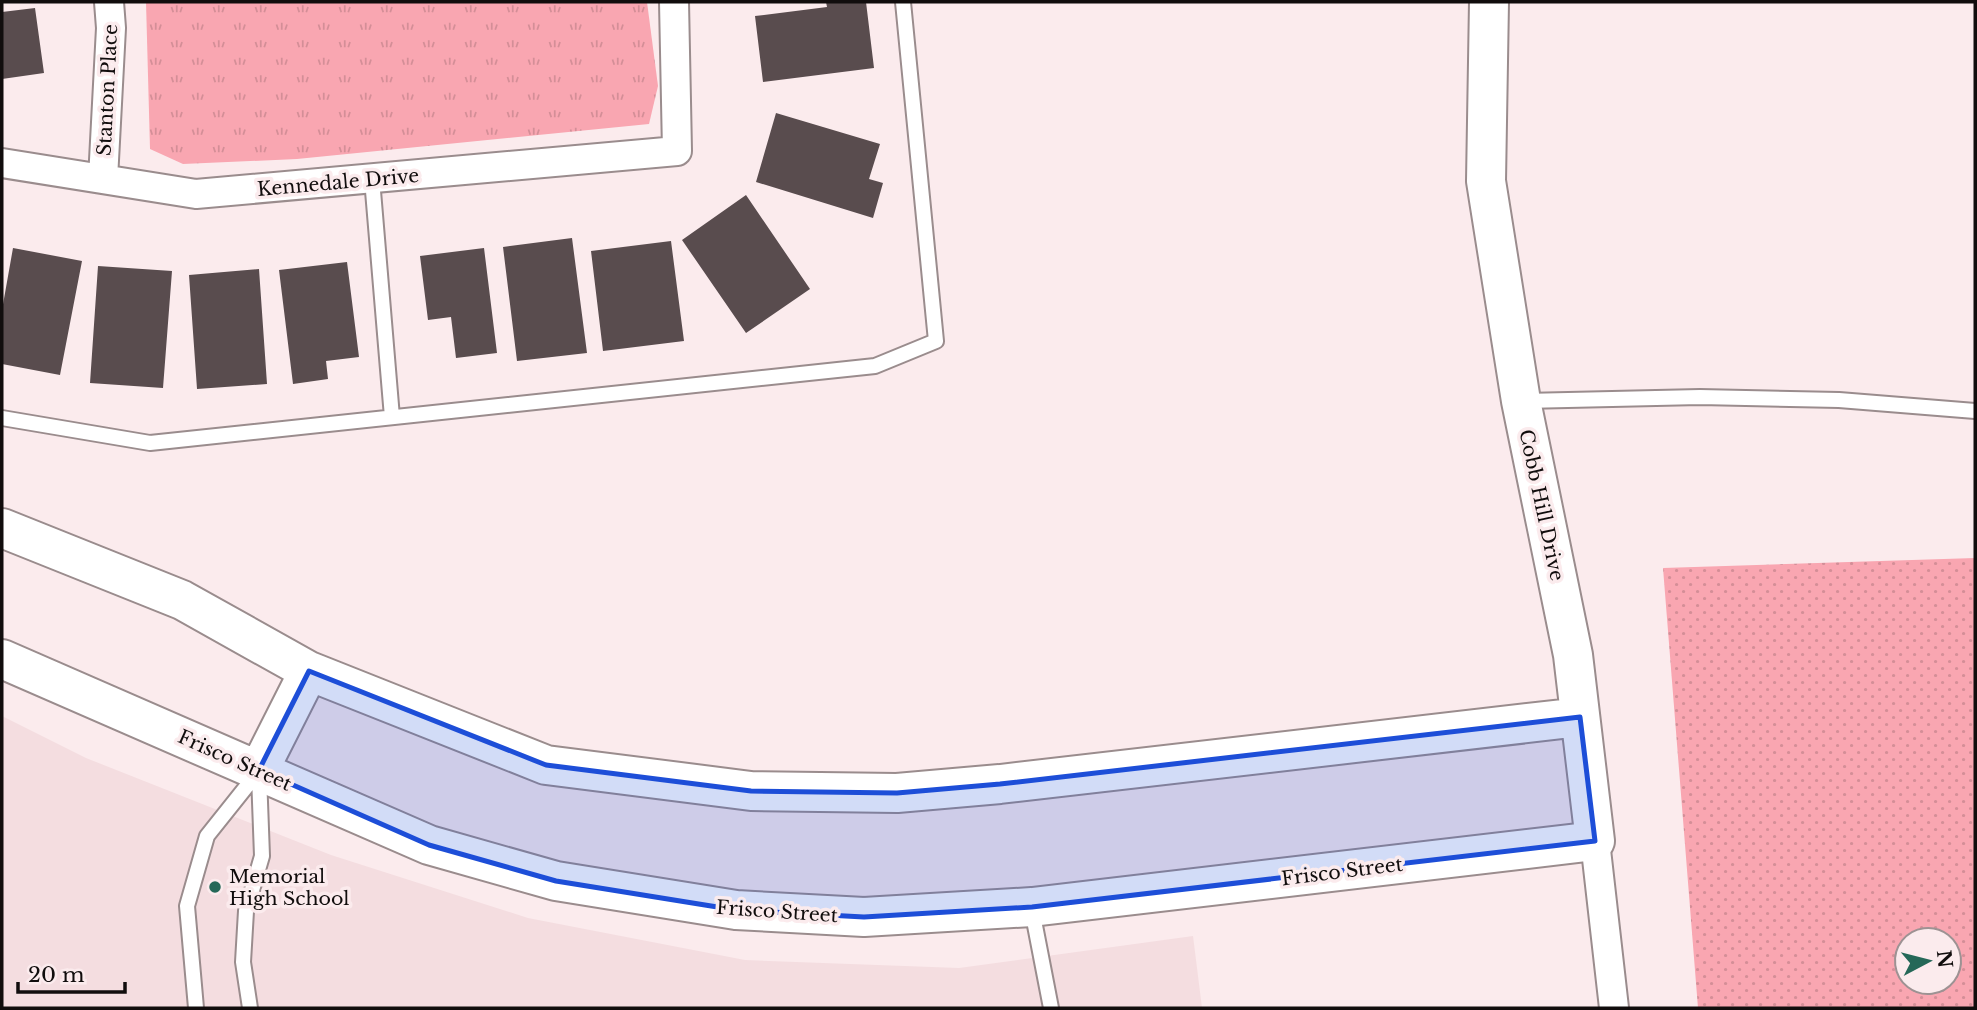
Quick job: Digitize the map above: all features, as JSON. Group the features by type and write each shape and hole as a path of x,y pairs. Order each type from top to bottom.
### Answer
{"street":[{"name":"Stanton Place","path":"103,179 111,28 109,2"},
{"name":"Kennedale Drive","path":"2,163 196,194 677,151 674,2"},
{"name":"Cobb Hill Drive","path":"1489,2 1486,181 1521,401 1573,655 1614,1008"},
{"path":"2,528 182,600 309,671 546,765 751,791 897,793 1000,784 1580,717"},
{"name":"Frisco Street","path":"2,659 429,845 556,881 736,910 864,917 1032,907 1595,841"},
{"path":"259,771 309,671"}],"lane":[{"path":"2,418 150,443 875,366 936,341 903,2"},
{"path":"372,178 392,417"},
{"path":"1521,401 1700,397 1839,400 1975,411"},
{"path":"196,1008 187,906 207,836 259,771"},
{"path":"250,1008 243,962 246,911 262,856 259,771"},
{"path":"1032,907 1051,1008"}],"highlighted area":[{"path":"309,671 546,765 751,791 897,793 1000,784 1580,717 1595,841 1032,907 864,917 736,910 556,881 429,845 259,770"}],"shaded area":[{"name":"Memorial High School","path":"2,716 86,758 331,855 528,918 745,960 959,968 1193,936 1202,1008 2,1008"}],"green space":[{"path":"146,2 647,2 658,86 649,124 297,159 183,164 150,149"},
{"path":"1975,558 1975,1008 1698,1008 1663,568"}],"building":[{"path":"826,2 866,2 874,68 763,82 755,16 827,7"},
{"path":"35,8 44,73 2,79 2,12"},
{"path":"776,113 880,144 869,179 883,183 873,218 756,182"},
{"path":"746,195 810,289 746,333 682,240"},
{"path":"572,238 587,353 517,361 503,247"},
{"path":"671,241 684,341 603,351 591,251"},
{"path":"13,248 82,261 60,375 2,364 2,310"},
{"path":"484,248 497,353 456,358 451,317 428,320 420,256"},
{"path":"347,262 359,357 326,361 328,379 293,384 279,270"},
{"path":"98,266 172,271 163,388 90,383"},
{"path":"259,269 267,384 197,389 189,275"}],"place":[{"name":"Memorial High School","path":"215,887"}]}
